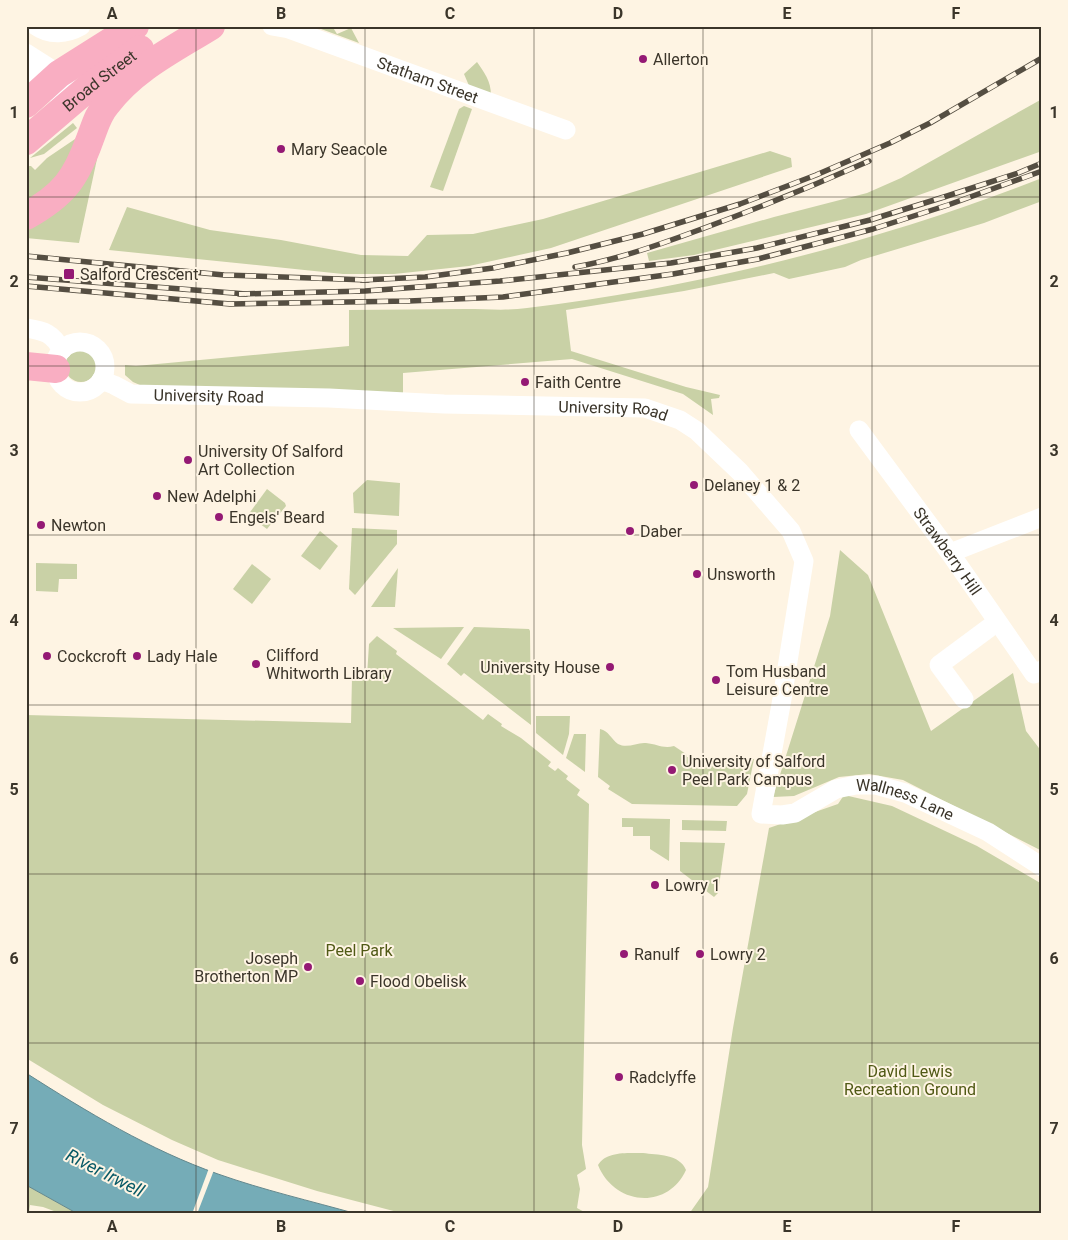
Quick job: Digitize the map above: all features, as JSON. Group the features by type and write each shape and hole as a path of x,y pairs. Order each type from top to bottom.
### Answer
{"highway":[{"name":"Broad Street","path":"26,104 44,77 135,26"},
{"name":"Broad Street","path":"26,141 140,49 177,26"},
{"path":"26,216 58,195 72,180 101,112 125,84 148,65 211,26"},
{"path":"26,366 59,359"}],"street":[{"path":"36,26 46,32 60,33 81,26"},
{"name":"Statham Street","path":"283,27 566,130"},
{"path":"26,53 44,77 73,102"},
{"path":"26,328 41,330 55,338 61,382 72,390 86,391 95,387 104,375 105,364 97,349 83,342 72,344 59,359"},
{"name":"University Road","path":"101,380 114,384 131,394 645,408 680,420 697,431 765,499 791,531 804,561 761,814"},
{"name":"Strawberry Hill","path":"859,430 950,553 997,622 1038,672"},
{"path":"950,553 1042,518"},
{"path":"964,699 939,665 997,622"},
{"name":"Wallness Lane","path":"761,814 782,815 795,813 836,789 856,785 876,785 905,793 988,832 1042,867"}],"green space":[{"path":"313,26 332,26 337,34 351,28 359,43"},
{"path":"477,62 485,73 491,95 470,88 464,74"},
{"path":"1042,99 1042,151 866,214 694,255 649,261 647,253 867,193 901,178"},
{"path":"464,106 472,109 443,191 430,187 459,109"},
{"path":"73,123 77,128 44,154 30,158"},
{"path":"81,135 65,175 26,204 26,166 31,166 35,170 47,158"},
{"path":"770,151 791,158 792,167 551,248 469,266 394,274 343,274 109,250 127,207 210,230 281,240 361,255 408,256 427,235 473,234 543,219"},
{"path":"92,159 97,159 79,243 26,238 26,225"},
{"path":"1042,178 1042,201 984,223 861,260 845,267 789,279 774,273 684,291 566,310 571,351 686,387 720,395 719,398 711,399 713,415 683,394 572,359 403,373 403,394 149,389 133,382 125,375 125,365 136,366 349,346 349,310 519,309 658,288 723,275 853,242 980,201"},
{"path":"81,350 87,351 92,355 96,360 96,372 92,377 87,381 81,382 75,381 70,377 66,372 65,366 66,360 70,355 75,351"},
{"path":"367,480 400,483 399,516 354,513 353,493"},
{"path":"267,489 285,503 286,506 267,529 248,515"},
{"path":"352,528 397,530 397,544 355,595 349,589"},
{"path":"320,531 338,546 320,570 301,556"},
{"path":"840,550 868,575 931,731 1013,673 1026,731 1042,752 1042,851 903,780 869,774 839,777 794,796 773,797 830,616"},
{"path":"36,563 77,564 77,579 59,579 58,592 36,591"},
{"path":"252,564 271,579 252,604 233,589"},
{"path":"398,568 395,607 371,607"},
{"path":"464,627 441,659 393,628"},
{"path":"474,627 529,629 531,725 464,673 461,676 447,664"},
{"name":"Peel Park","path":"377,636 397,651 396,654 483,720 488,714 502,724 501,726 521,738 551,762 548,766 555,771 558,768 568,776 566,779 580,790 577,795 589,804 582,1145 586,1169 577,1175 580,1189 577,1208 588,1214 405,1214 317,1191 218,1160 172,1140 103,1105 26,1058 26,715 351,723 352,677 367,676 369,644"},
{"path":"536,716 570,716 569,734 563,755 536,733"},
{"path":"600,729 606,731 618,744 622,745 629,746 646,743 663,747 674,746 686,754 687,757 754,759 747,794 737,806 632,804 608,789 610,786 598,777"},
{"path":"574,734 586,734 585,772 566,758"},
{"name":"David Lewis Recreation Ground","path":"844,795 892,806 977,846 1042,884 1042,1214 689,1214 708,1187 733,1028 769,828 838,804"},
{"path":"622,818 670,819 669,861 650,849 650,836 633,836 633,827 622,827"},
{"path":"682,820 727,821 726,831 682,830"},
{"path":"680,842 725,843 718,893 714,897 680,871"},
{"path":"643,1153 673,1158 679,1161 686,1170 677,1183 666,1192 654,1197 641,1198 628,1195 616,1188 606,1178 598,1165 606,1157 612,1155"},
{"path":"26,1185 78,1214 62,1214 43,1207 30,1205 29,1212 41,1214 26,1214"}],"water":[{"name":"River Irwell","path":"26,1073 119,1129 168,1154 252,1185 357,1214 78,1214 26,1185"}],"pier":[{"path":"209,1168 214,1170 197,1214 192,1214"}],"railway":[{"path":"362,280 425,277 493,268 567,253 643,234 740,204 816,175 890,143 930,123 1042,58"},
{"path":"575,267 625,255 675,239 768,204 869,161"},
{"path":"239,294 365,291 500,281 671,263 757,248 870,220 1018,173 1042,163"},
{"path":"26,286 230,304 409,301 503,297 673,274 758,259 873,229 948,205 1042,171"},
{"path":"26,256 224,275 368,280"},
{"path":"26,277 246,294"}],"place":[{"name":"Allerton","path":"643,59"},
{"name":"Mary Seacole","path":"281,149"},
{"name":"Salford Crescent","path":"69,274"},
{"name":"Faith Centre","path":"525,382"},
{"name":"University Of Salford Art Collection","path":"188,460"},
{"name":"Delaney 1 & 2","path":"694,485"},
{"name":"New Adelphi","path":"157,496"},
{"name":"Engels' Beard","path":"219,517"},
{"name":"Newton","path":"41,525"},
{"name":"Daber","path":"630,531"},
{"name":"Unsworth","path":"697,574"},
{"name":"Cockcroft","path":"47,656"},
{"name":"Lady Hale","path":"137,656"},
{"name":"Clifford Whitworth Library","path":"256,664"},
{"name":"University House","path":"610,667"},
{"name":"Tom Husband Leisure Centre","path":"716,680"},
{"name":"University of Salford Peel Park Campus","path":"672,770"},
{"name":"Lowry 1","path":"655,885"},
{"name":"Ranulf","path":"624,954"},
{"name":"Lowry 2","path":"700,954"},
{"name":"Joseph Brotherton MP","path":"308,967"},
{"name":"Flood Obelisk","path":"360,981"},
{"name":"Radclyffe","path":"619,1077"}]}
